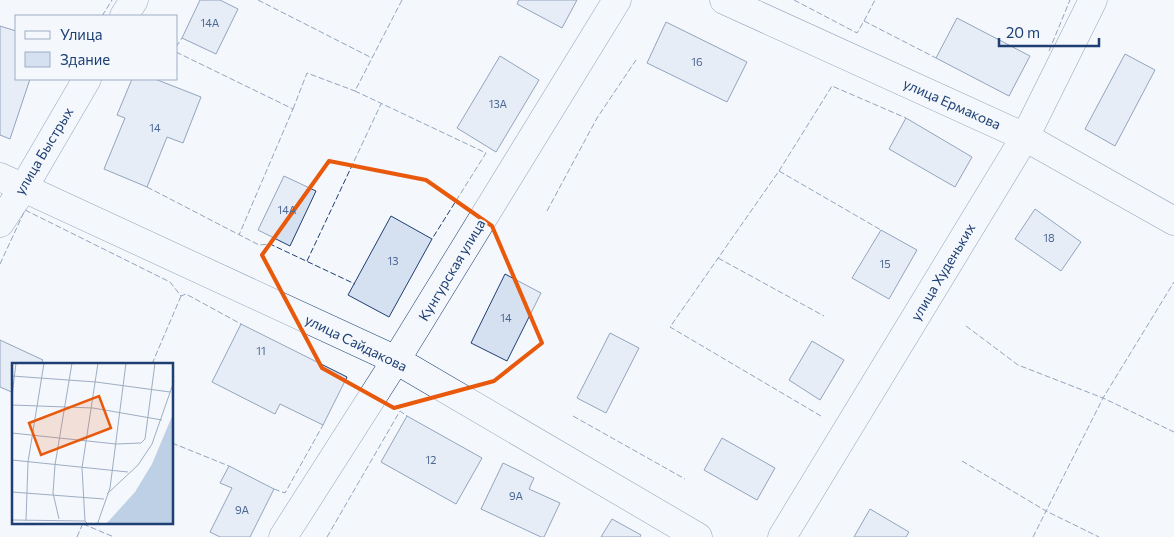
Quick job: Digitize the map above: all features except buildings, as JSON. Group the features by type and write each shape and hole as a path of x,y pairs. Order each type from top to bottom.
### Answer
{"street":[{"path":"125,15 134,0"},
{"name":"Кунгурская улица","path":"283,537 396,360 617,0"},
{"name":"улица Ермакова","path":"724,0 1025,137 1174,222"},
{"name":"улица Худеньких","path":"782,537 1025,137 1093,0"},
{"name":"улица Быстрых","path":"0,223 12,182 86,80"},
{"name":"улица Сайдакова","path":"12,182 396,360 698,537"}],"highlighted area":[{"path":"329,161 426,180 492,226 542,343 494,381 394,408 322,368 262,255"}],"fence":[{"path":"103,15 112,0"},
{"path":"258,0 372,58"},
{"path":"402,0 355,91 486,153 432,239"},
{"path":"794,0 857,33 864,21 936,58"},
{"path":"864,21 875,0"},
{"path":"1049,51 1070,0"},
{"path":"178,44 182,38"},
{"path":"178,53 293,109 239,235"},
{"path":"547,211 597,118 636,60"},
{"path":"293,109 307,73 355,91"},
{"path":"821,416 670,327 779,171 832,86 906,118"},
{"path":"307,261 381,104"},
{"path":"779,171 881,230"},
{"path":"147,187 259,245 270,244 355,284"},
{"path":"0,264 25,210 170,282 181,296 186,294 241,324"},
{"path":"718,258 824,316"},
{"path":"1033,537 1103,398 1174,282"},
{"path":"152,363 181,296"},
{"path":"966,326 1018,365 1103,398 1174,432"},
{"path":"327,537 400,411 407,416"},
{"path":"573,416 685,479"},
{"path":"274,489 285,493 323,425"},
{"path":"174,444 229,466"},
{"path":"962,461 1046,511 1099,537"},
{"path":"83,524 114,537"},
{"path":"77,537 83,524"}]}
